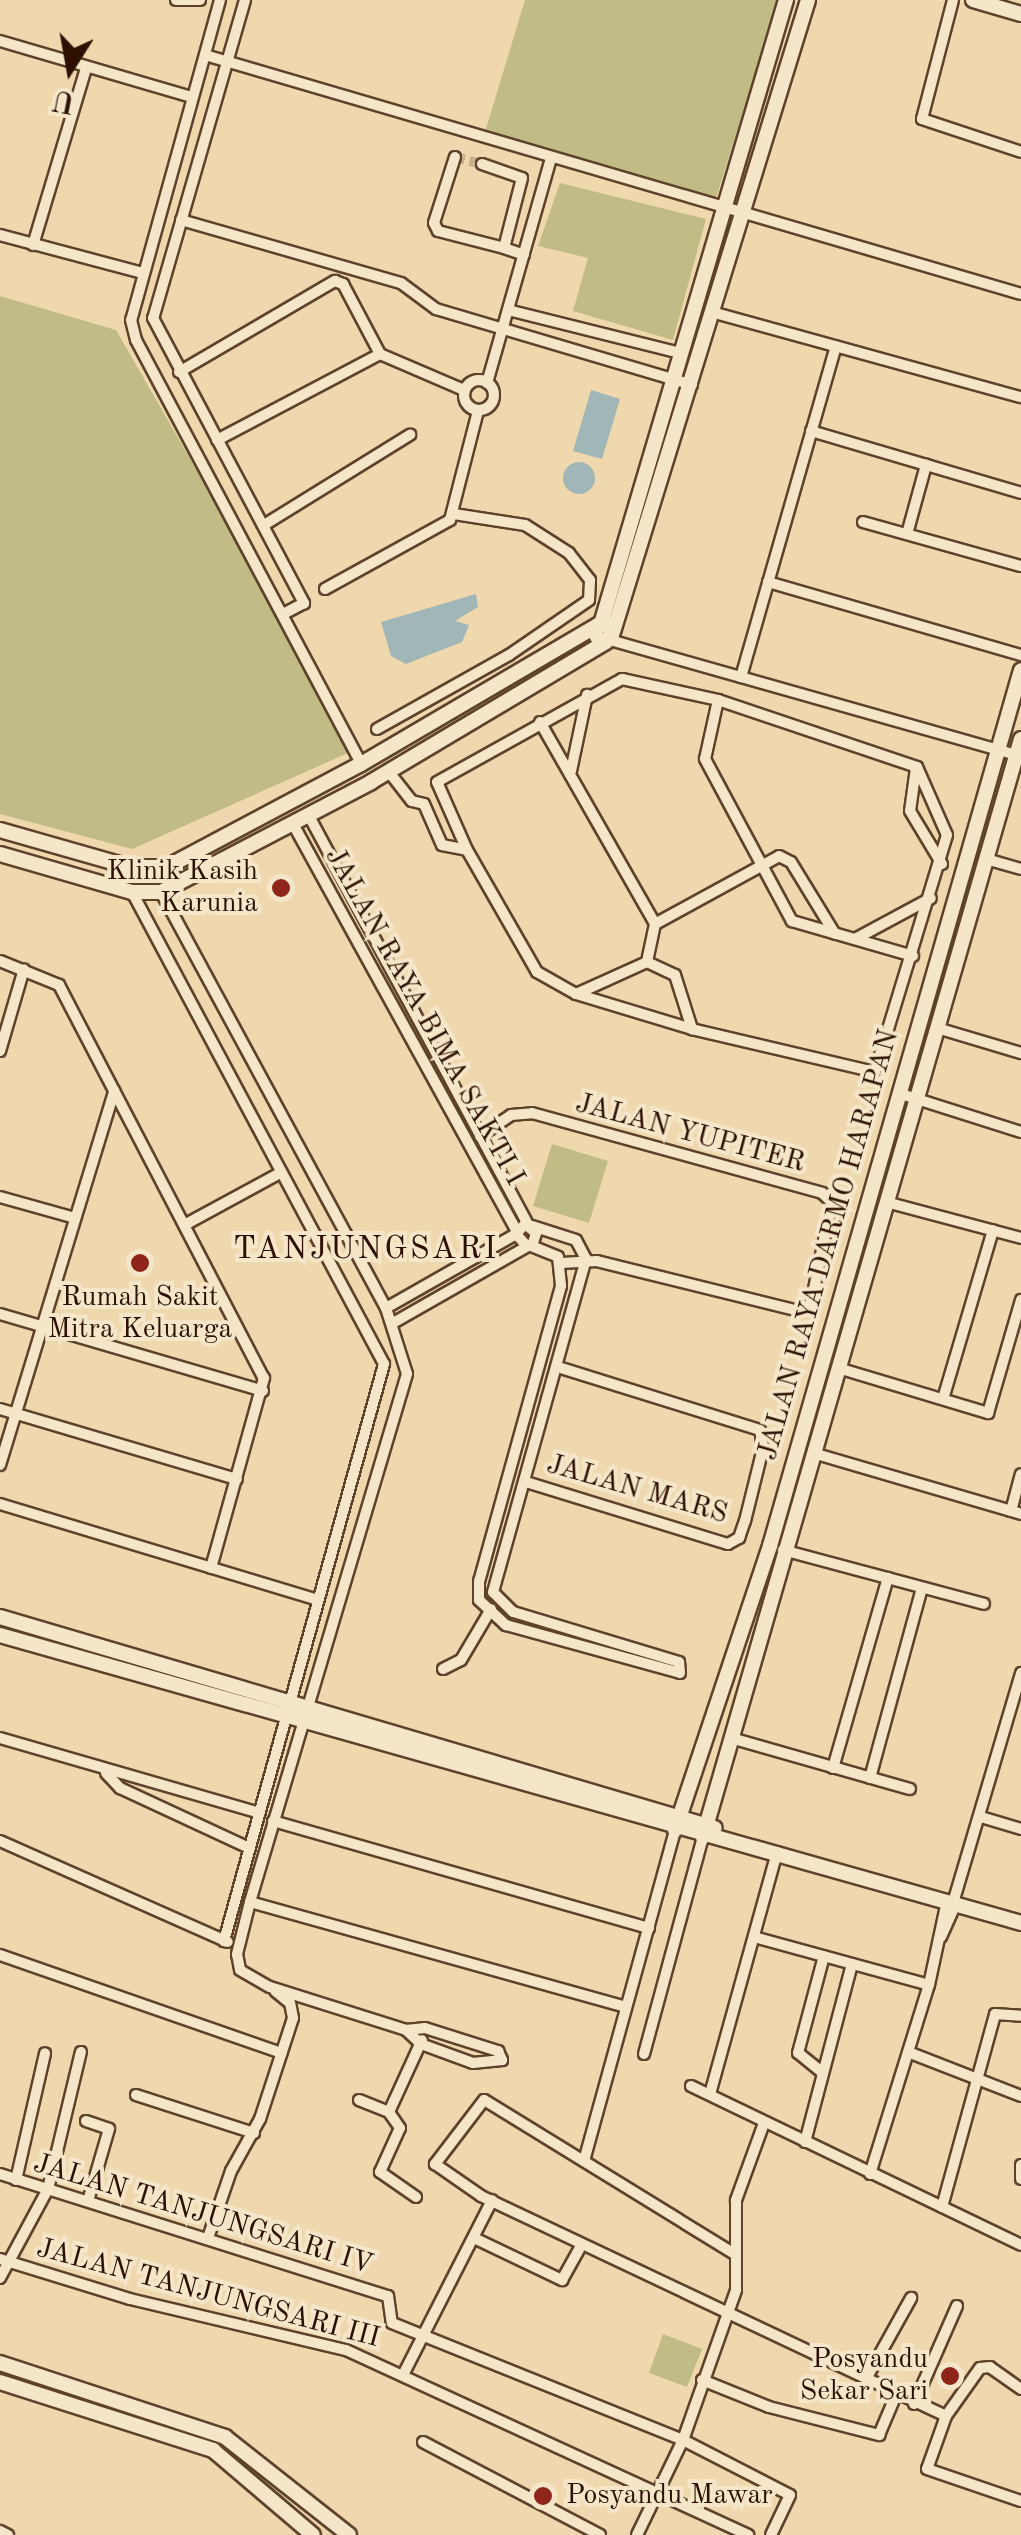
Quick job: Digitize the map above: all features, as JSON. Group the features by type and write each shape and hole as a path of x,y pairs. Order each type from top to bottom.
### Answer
{"street":[{"path":"176,0 200,0"},
{"path":"220,0 131,320 136,340 371,782"},
{"path":"246,0 154,318 159,336 304,603 284,614"},
{"path":"605,634 672,380 786,0"},
{"path":"0,854 132,892 161,892 389,772 605,634 692,385 808,0"},
{"path":"954,0 922,119 1021,152"},
{"path":"974,0 1021,14"},
{"path":"0,41 191,97"},
{"path":"205,55 769,217 1021,294"},
{"path":"33,245 86,68"},
{"path":"455,157 434,223 438,231 524,255"},
{"path":"454,514 478,411 493,401 488,382 553,158"},
{"path":"482,164 522,178 504,248"},
{"path":"180,220 401,282 436,309 653,370 692,385"},
{"path":"0,235 143,273"},
{"path":"179,372 335,281 344,284 380,354 464,390"},
{"path":"508,310 658,352 680,354"},
{"path":"715,313 1021,397"},
{"path":"131,320 154,318"},
{"path":"136,340 159,336"},
{"path":"741,677 836,346"},
{"path":"653,370 658,352"},
{"path":"217,440 380,354"},
{"path":"464,390 470,383 488,382"},
{"path":"464,390 468,407 478,411"},
{"path":"811,431 1021,492"},
{"path":"264,524 410,435"},
{"path":"907,534 926,465"},
{"path":"325,588 454,514 525,526 554,544 590,580 589,600 509,656 377,729"},
{"path":"863,522 1021,566"},
{"path":"768,582 1021,655"},
{"path":"0,830 149,871 605,634 1019,756"},
{"name":"JALAN RAYA DARMO HARAPAN","path":"678,1831 770,1546 1021,670"},
{"path":"630,678 718,700 916,767 946,823 942,864 872,1074 692,1029 576,994 538,972 441,798 440,776 587,695 630,678"},
{"path":"570,772 587,695"},
{"path":"718,700 705,760 792,921 913,956"},
{"path":"540,722 655,924 647,962"},
{"name":"JALAN RAYA DARMO HARAPAN","path":"703,1829 1021,739"},
{"path":"916,767 909,805 942,864"},
{"path":"389,772 412,800 424,804 441,798"},
{"path":"424,804 442,845 467,850"},
{"name":"JALAN RAYA BIMA SAKTI I","path":"310,816 530,1225"},
{"name":"JALAN RAYA BIMA SAKTI I","path":"293,824 516,1232 528,1245 561,1263"},
{"path":"312,863 329,854"},
{"path":"655,924 760,864 786,858 834,934"},
{"path":"986,859 1021,869"},
{"path":"132,892 384,1364 283,1708 224,1941"},
{"path":"161,892 386,1308 408,1374 304,1713 238,1950 244,1974 270,1987 406,2030 425,2028 498,2051 502,2060 484,2065 421,2044 406,2030"},
{"path":"855,939 931,898"},
{"path":"0,961 59,985 188,1223 264,1378 211,1568"},
{"path":"576,994 647,962 675,974 692,1029"},
{"path":"0,1051 24,968"},
{"path":"937,1028 1021,1052"},
{"path":"0,1466 114,1091"},
{"path":"898,1093 1021,1132"},
{"name":"JALAN YUPITER","path":"480,1136 512,1115 532,1113 822,1193 833,1208 811,1303 792,1312 586,1259"},
{"path":"188,1223 280,1173"},
{"path":"0,1196 75,1218"},
{"path":"886,1202 1021,1238"},
{"path":"386,1308 530,1225 576,1240 586,1259 561,1368 493,1589 498,1601 513,1612 682,1667 677,1674 506,1626 488,1613 479,1581 561,1286 561,1263 586,1259"},
{"path":"393,1323 528,1245 536,1236 530,1225"},
{"path":"942,1399 993,1230"},
{"path":"838,1368 989,1412 1021,1300"},
{"path":"0,1314 263,1391"},
{"name":"JALAN MARS","path":"526,1482 728,1544 739,1538 764,1448 755,1427 561,1368"},
{"path":"0,1409 237,1479"},
{"path":"813,1454 1016,1512 1021,1474"},
{"path":"0,1504 315,1599"},
{"path":"783,1550 984,1604"},
{"path":"834,1768 888,1578"},
{"path":"870,1778 922,1588"},
{"path":"443,1669 461,1660 498,1601"},
{"path":"0,1617 283,1708"},
{"path":"0,1634 682,1815 703,1829 727,1837 1021,1923"},
{"path":"870,2174 981,1817 1021,1673"},
{"path":"304,1713 678,1831 703,1829"},
{"path":"0,1738 106,1774 120,1788 248,1847"},
{"path":"730,1738 910,1790"},
{"path":"106,1774 119,1771 256,1812"},
{"path":"981,1817 1021,1829"},
{"path":"273,1820 648,1928"},
{"path":"644,2054 703,1829"},
{"path":"585,2157 678,1831"},
{"path":"0,1841 238,1950"},
{"path":"710,2094 777,1852"},
{"path":"250,1902 626,2007"},
{"path":"754,1937 929,1985"},
{"path":"0,1956 281,2053"},
{"path":"823,2073 798,2054 824,1956"},
{"path":"805,2142 852,1964"},
{"path":"209,2235 232,2171 254,2134 294,2012 270,1987"},
{"path":"942,2207 995,2014 1021,2016"},
{"path":"389,2112 425,2028"},
{"path":"0,2278 4,2260 48,2189 80,2052"},
{"path":"908,2052 978,2075 1021,2096"},
{"path":"16,2180 45,2053"},
{"path":"691,2086 1021,2245"},
{"path":"136,2095 254,2134"},
{"path":"359,2100 389,2112 400,2128 380,2174 416,2197"},
{"path":"733,2245 481,2100 436,2170 726,2316 946,2416"},
{"path":"86,2121 108,2129 88,2201"},
{"path":"637,2535 682,2440 737,2285 733,2245 740,2184 764,2124"},
{"path":"1021,2166 1021,2179"},
{"name":"JALAN TANJUNGSARI IV","path":"0,2174 209,2235 388,2296 389,2320 422,2338"},
{"path":"404,2373 492,2200"},
{"path":"474,2238 562,2280 582,2244"},
{"name":"JALAN TANJUNGSARI III","path":"4,2260 130,2299 346,2350 404,2373 656,2496 748,2535"},
{"path":"866,2379 911,2298"},
{"path":"914,2404 957,2306"},
{"path":"422,2338 682,2440 792,2496 771,2535"},
{"path":"0,2363 224,2437 350,2535"},
{"path":"1021,2389 982,2366 946,2416 928,2472 1021,2501"},
{"path":"702,2380 769,2407 879,2435 896,2395"},
{"path":"0,2382 213,2450 313,2535"},
{"path":"423,2442 600,2535"},
{"path":"279,2505 292,2492"},
{"path":"279,2505 292,2492"},
{"path":"0,2531 8,2535"}],"shaded area":[{"path":"525,0 779,0 715,201 485,132"},
{"path":"560,183 706,219 673,340 573,311 588,258 538,246"},
{"path":"0,296 116,330 242,549 348,753 132,849 0,814"},
{"path":"591,390 620,399 602,459 573,451"},
{"path":"579,462 590,467 595,478 590,489 579,494 568,489 563,478 568,467"},
{"path":"476,594 478,607 455,621 469,625 462,642 406,664 391,656 381,622"},
{"path":"552,1144 608,1161 589,1223 533,1206"},
{"path":"663,2334 702,2349 687,2387 649,2373"}],"tunnel":[{"path":"455,157 482,164"}],"place":[{"name":"Klinik Kasih Karunia","path":"281,888"},
{"name":"Rumah Sakit Mitra Keluarga","path":"140,1263"},
{"name":"Posyandu Sekar Sari","path":"950,2376"},
{"name":"Posyandu Mawar","path":"543,2496"}],"district":[{"name":"TANJUNGSARI","path":"366,1250"}]}
